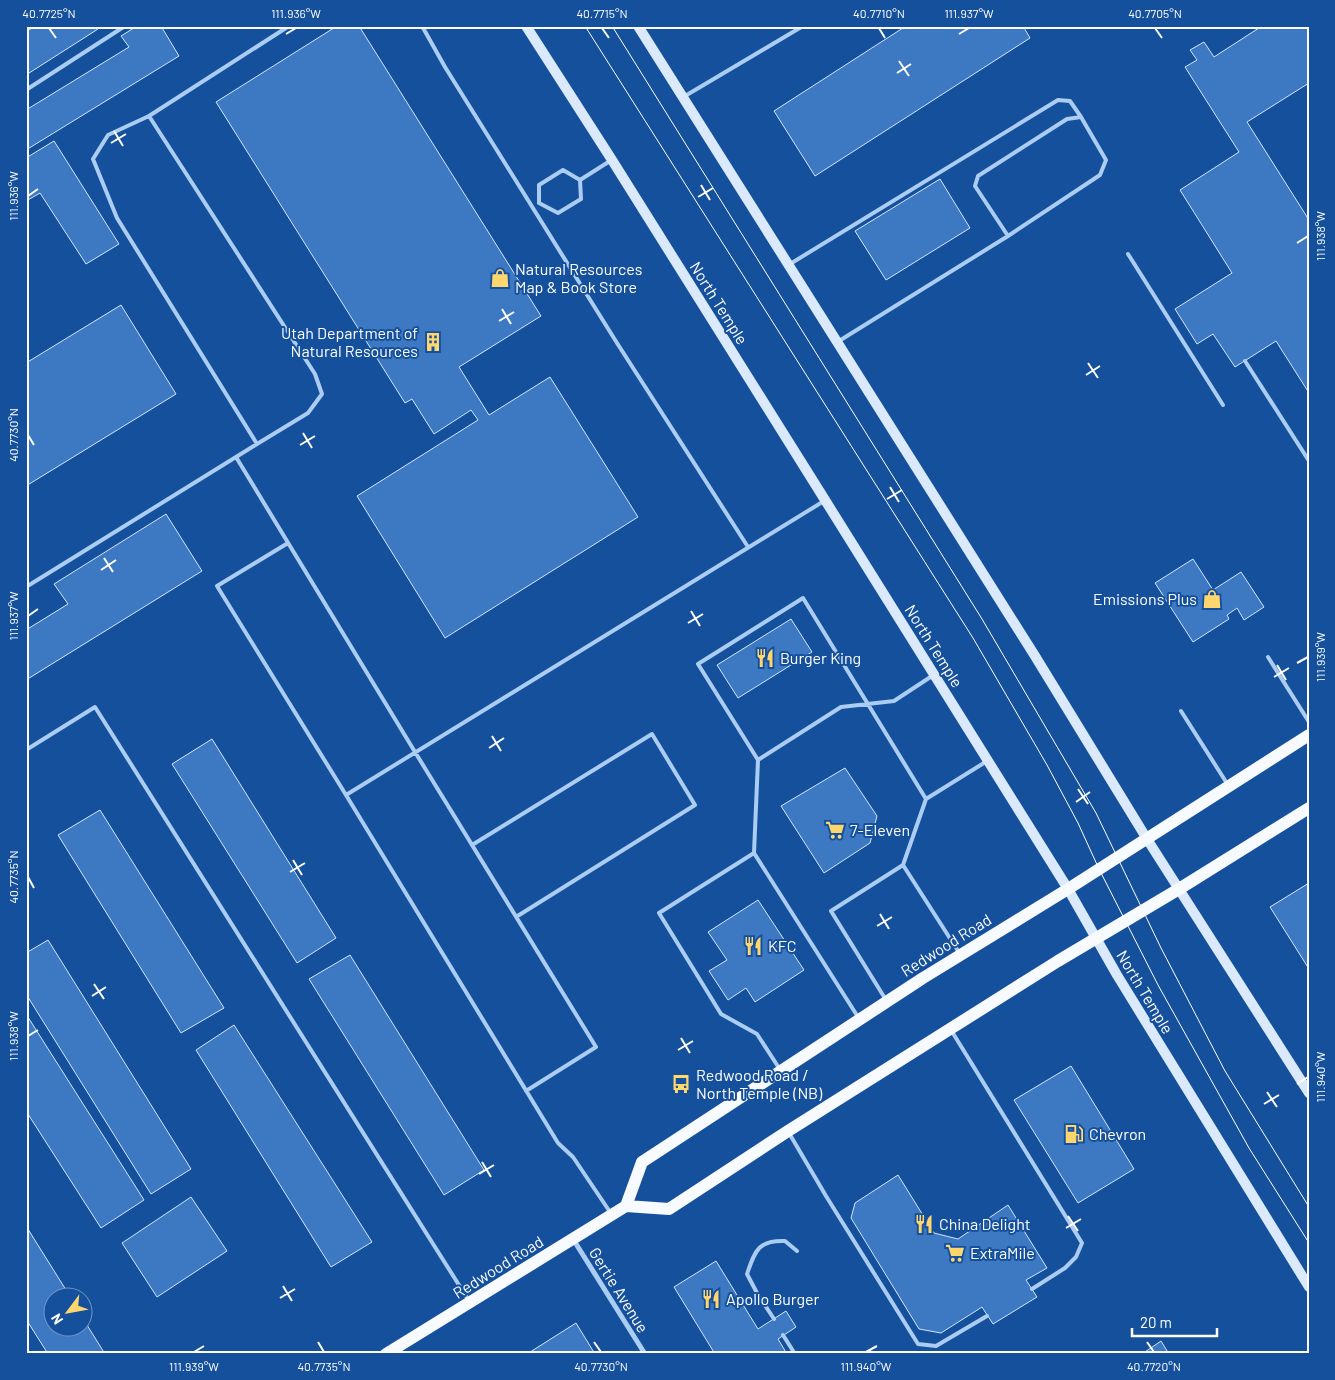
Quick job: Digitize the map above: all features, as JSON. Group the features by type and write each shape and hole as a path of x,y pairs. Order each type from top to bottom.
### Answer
{"main road":[{"name":"North Temple","path":"526,26 826,500 1068,889 1222,1147 1309,1287"},
{"path":"638,26 1030,648 1179,890 1306,1082 1309,1094"},
{"name":"Redwood Road","path":"386,1354 626,1206 642,1162 859,1019 1068,889 1309,735"},
{"path":"626,1206 669,1209 788,1131 1096,938 1179,890 1309,808"}],"street":[{"name":"Gertie Avenue","path":"573,1239 645,1354"}],"lane":[{"path":"257,444 117,218 93,159 108,135 149,116 289,26"},
{"path":"422,26 532,208 667,423 748,547"},
{"path":"683,98 803,26"},
{"path":"26,90 123,27"},
{"path":"788,265 1058,100 1070,101 1081,117 1106,160 1100,175 1008,236 837,343"},
{"path":"26,588 308,413 322,394 315,374 149,116"},
{"path":"1008,236 975,186 978,176 1067,119 1081,117"},
{"path":"580,180 612,160"},
{"path":"540,203 538,185 563,170 580,180"},
{"path":"540,203 558,213 580,199 580,180"},
{"path":"532,208 540,203"},
{"path":"1128,254 1223,405"},
{"path":"1245,361 1309,461"},
{"path":"236,457 596,1047 526,1091"},
{"path":"346,795 826,500"},
{"path":"288,543 217,586 558,1143 573,1157 612,1215"},
{"path":"859,1019 754,853 758,760 698,664 803,598 926,799"},
{"path":"1268,657 1309,722"},
{"path":"758,760 841,707 894,701 934,674"},
{"path":"26,750 95,707 470,1303"},
{"path":"1181,711 1229,786"},
{"path":"472,845 652,734 695,805 516,917"},
{"path":"887,1002 831,911 903,865 926,799 988,761"},
{"path":"754,853 659,913 721,1014 757,1034 780,1070"},
{"path":"903,865 960,955"},
{"path":"951,1030 1082,1243 1076,1257 1065,1268 1032,1289"},
{"path":"788,1131 918,1344 936,1346 988,1316"},
{"path":"774,1319 747,1274 755,1252 771,1240 785,1240 797,1251"},
{"path":"784,1335 795,1354"}],"building":[{"path":"35,26 97,26 98,29 26,75 26,32"},
{"path":"137,26 161,26 179,56 26,150 26,110 129,47 121,36"},
{"name":"Utah Department of Natural Resources","path":"337,26 359,26 541,316 459,367 489,415 550,377 638,517 445,638 357,496 478,420 471,410 434,434 412,399 405,403 216,102"},
{"path":"906,26 1023,26 1030,38 815,176 774,111"},
{"path":"1262,26 1309,26 1309,83 1247,122 1309,220 1309,393 1276,341 1235,367 1213,334 1197,344 1175,309 1232,273 1180,190 1239,152 1185,67 1197,60 1190,50 1204,42 1214,57"},
{"path":"54,141 119,244 86,264 40,193 26,201 26,158"},
{"path":"940,179 970,228 886,280 855,231"},
{"path":"121,305 176,394 26,486 26,363"},
{"path":"166,514 202,571 26,680 26,630 68,604 54,584"},
{"name":"Emissions Plus","path":"1193,559 1213,590 1241,572 1264,607 1244,620 1237,608 1227,615 1229,619 1193,642 1155,583"},
{"name":"Burger King","path":"791,619 812,652 738,698 717,665"},
{"path":"212,739 336,938 297,963 172,764"},
{"name":"7-Eleven","path":"845,768 877,816 870,843 824,873 781,806"},
{"path":"100,810 224,1008 181,1033 58,835"},
{"path":"1309,883 1309,969 1270,907"},
{"name":"KFC","path":"758,900 804,970 755,1002 746,988 728,1000 709,971 727,960 708,932"},
{"path":"48,940 191,1169 151,1194 26,994 26,953"},
{"path":"350,955 484,1170 444,1195 309,979"},
{"path":"26,1014 144,1200 101,1228 26,1111"},
{"path":"234,1025 372,1242 331,1267 196,1050"},
{"name":"Chevron","path":"1071,1066 1134,1169 1078,1203 1014,1100"},
{"name":"ExtraMile","path":"898,1175 934,1233 958,1239 1008,1205 1047,1268 1026,1280 1037,1297 993,1324 982,1307 941,1333 919,1329 851,1218 855,1203"},
{"path":"191,1197 227,1251 157,1297 122,1243"},
{"path":"26,1226 65,1288 42,1288 42,1338 92,1338 92,1333 105,1354 48,1354 26,1319"},
{"name":"Apollo Burger","path":"716,1261 758,1329 786,1311 796,1327 778,1339 787,1354 715,1354 674,1287"},
{"path":"576,1323 595,1354 527,1354"},
{"path":"1161,1341 1169,1354 1142,1354"}],"tram line":[{"path":"585,26 973,638 1047,765 1078,823 1099,869 1158,985 1249,1148 1309,1243"},
{"path":"612,26 982,619 1096,813 1161,948 1225,1071 1309,1207"}],"place":[{"name":"Natural Resources Map & Book Store","path":"500,278"},
{"name":"Utah Department of Natural Resources","path":"433,342"},
{"name":"Emissions Plus","path":"1212,599"},
{"name":"Burger King","path":"765,658"},
{"name":"7-Eleven","path":"835,830"},
{"name":"KFC","path":"753,946"},
{"name":"Redwood Road / North Temple (NB)","path":"681,1084"},
{"name":"Chevron","path":"1074,1134"},
{"name":"China Delight","path":"924,1224"},
{"name":"ExtraMile","path":"955,1253"},
{"name":"Apollo Burger","path":"711,1299"}]}
